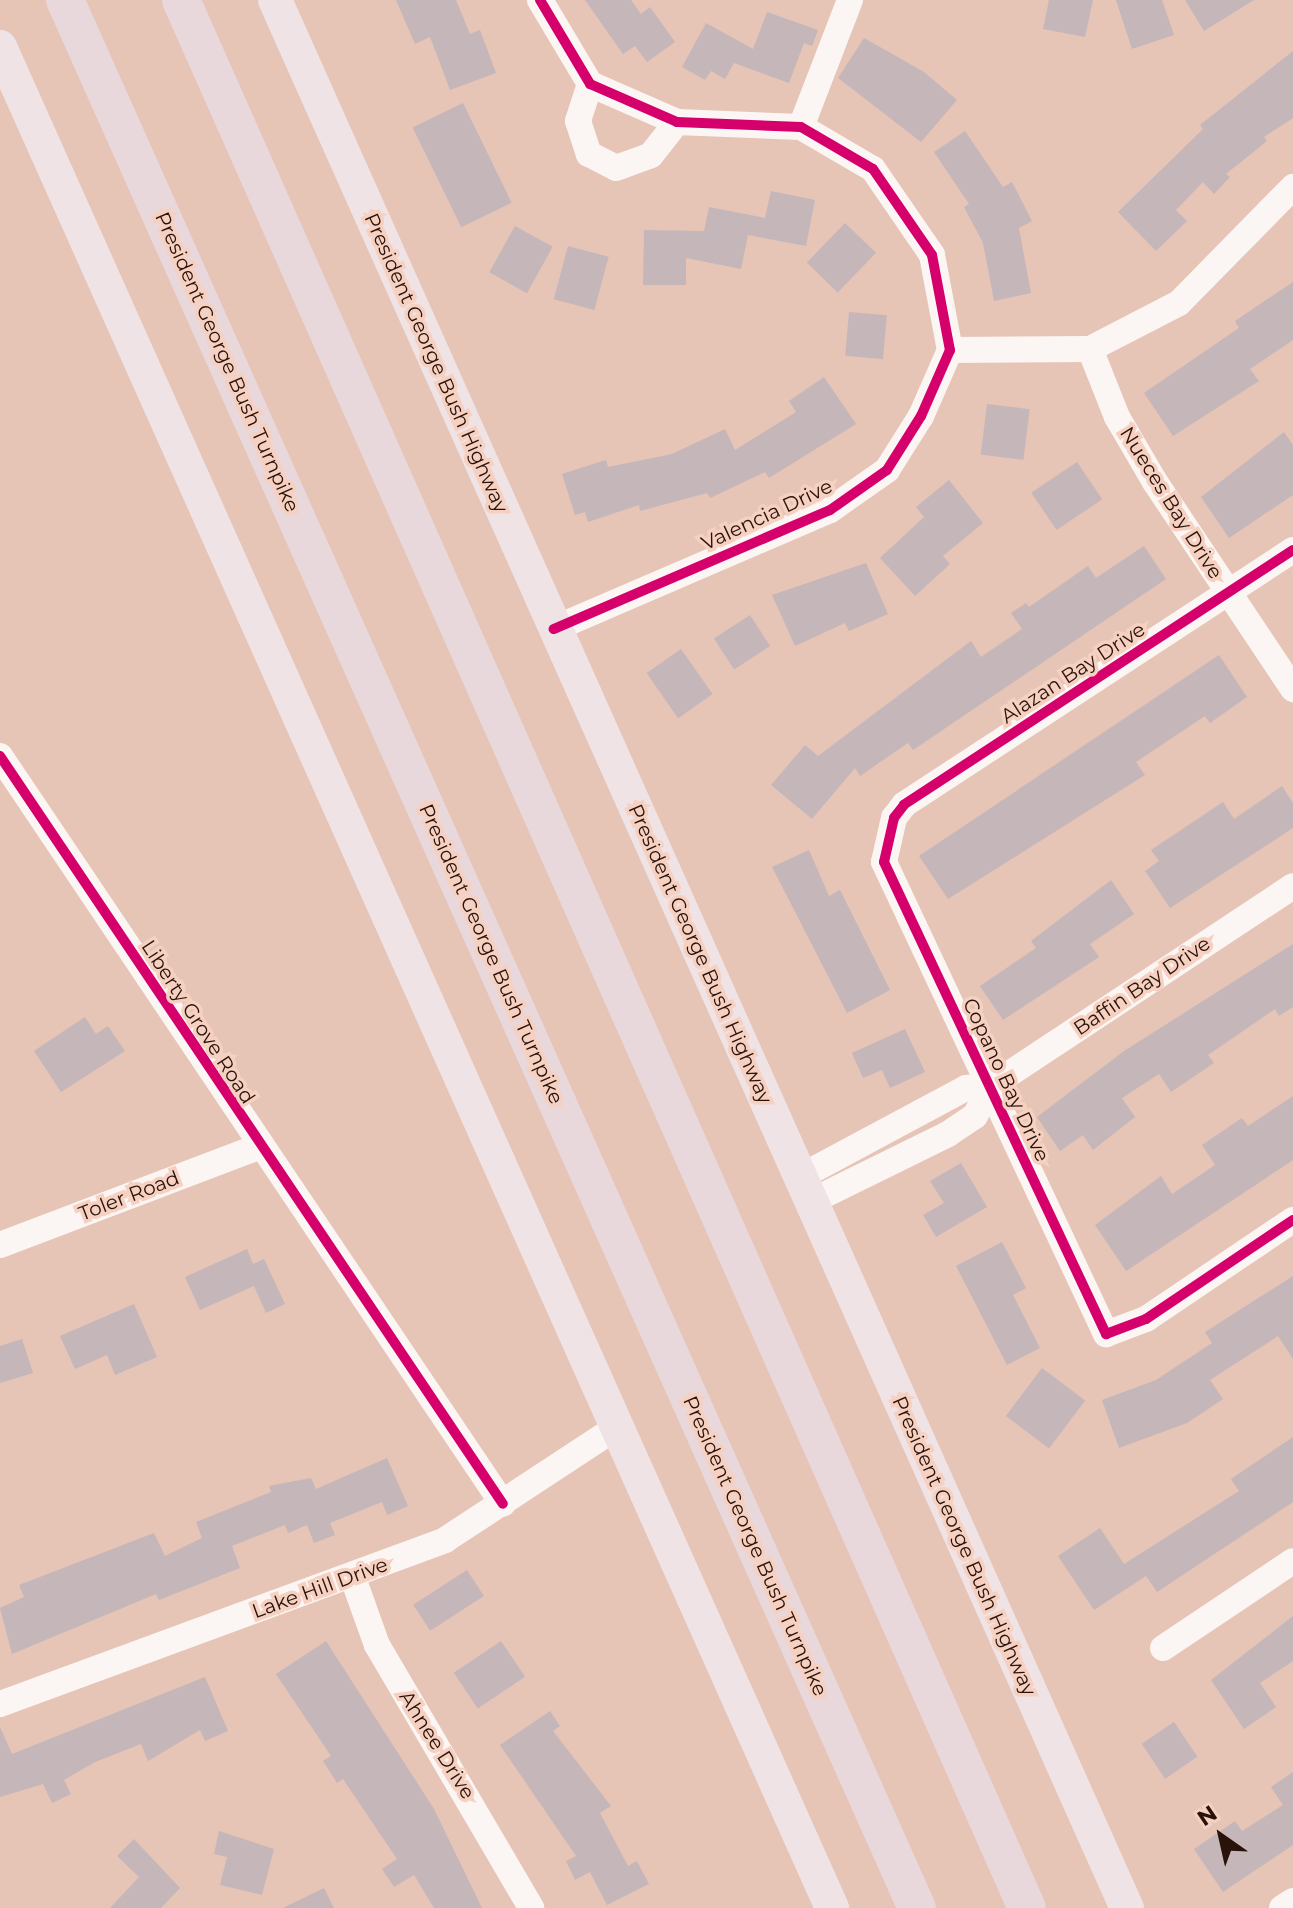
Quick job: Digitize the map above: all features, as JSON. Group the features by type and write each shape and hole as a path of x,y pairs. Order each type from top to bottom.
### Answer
{"highway":[{"name":"President George Bush Turnpike","path":"65,0 917,1908"},
{"path":"181,0 1027,1908"}],"main road":[{"name":"President George Bush Highway","path":"275,0 1127,1908"},
{"path":"0,47 832,1908"}],"street":[{"path":"540,0 590,84 677,122 801,127 873,169 932,255 950,350 1090,349 1179,303 1293,187"},
{"path":"801,127 850,0"},
{"path":"590,84 578,121 589,154 616,168 651,155 677,122"},
{"name":"Nueces Bay Drive","path":"1090,349 1117,417 1228,593 1293,689"},
{"name":"Valencia Drive","path":"554,629 830,510 887,470 921,416 950,350"},
{"name":"Alazan Bay Drive","path":"887,838 904,805 1293,550"},
{"name":"Liberty Grove Road","path":"0,756 258,1147 503,1504"},
{"name":"Copano Bay Drive","path":"887,838 884,862 1106,1334 1146,1319 1293,1220"},
{"name":"Baffin Bay Drive","path":"805,1190 966,1088 991,1086 1293,886"},
{"name":"Toler Road","path":"0,1245 258,1147"},
{"name":"Lake Hill Drive","path":"0,1704 353,1578 445,1540 617,1427"},
{"path":"1163,1648 1293,1561"},
{"name":"Ahnee Drive","path":"353,1578 377,1645 531,1908"},
{"path":"1282,1908 1293,1901"}],"building":[{"path":"396,0 456,0 470,34 480,30 496,73 450,90 430,37 415,44"},
{"path":"585,0 631,0 641,14 650,7 675,42 647,62 635,46 623,54"},
{"path":"1049,0 1093,0 1085,37 1043,29"},
{"path":"1116,0 1162,0 1174,35 1132,49"},
{"path":"1185,0 1254,0 1204,31"},
{"path":"767,12 818,30 812,46 804,43 789,83 734,63 725,79 711,71 705,80 682,67 706,23 753,49"},
{"path":"864,38 924,72 957,100 921,142 838,78"},
{"path":"1293,51 1293,118 1264,137 1267,141 1226,174 1230,177 1214,194 1203,182 1176,210 1187,221 1156,251 1118,212 1203,129 1200,125"},
{"path":"463,103 512,203 461,227 413,128"},
{"path":"965,131 1003,187 1012,182 1032,221 1019,228 1031,293 994,301 983,243 964,207 969,204 934,152"},
{"path":"771,191 815,200 806,246 748,235 741,269 686,258 686,285 643,285 644,230 704,231 709,207 765,218"},
{"path":"845,223 876,253 838,292 807,263"},
{"path":"515,226 553,247 527,293 489,272"},
{"path":"568,246 609,257 594,310 554,299"},
{"path":"1293,282 1293,340 1250,369 1259,381 1173,436 1144,393 1239,328 1235,321"},
{"path":"849,312 887,315 883,359 845,356"},
{"path":"824,377 856,424 769,478 765,472 710,498 707,493 640,511 639,505 588,522 585,512 575,515 562,474 606,460 608,467 672,454 725,429 735,450 796,412 789,401"},
{"path":"987,404 1030,409 1023,460 981,455"},
{"path":"1284,432 1293,445 1293,495 1229,538 1201,497"},
{"path":"1077,462 1102,499 1057,530 1031,493"},
{"path":"949,480 983,523 943,556 950,564 915,596 880,558 924,517 916,507"},
{"path":"1144,546 1166,579 913,750 908,743 860,776 855,768 812,819 771,785 805,745 818,756 971,641 981,657 1022,629 1011,613 1026,603 1029,607 1088,566 1096,578"},
{"path":"866,563 888,614 849,631 845,623 795,646 772,595"},
{"path":"750,615 770,646 734,669 714,638"},
{"path":"681,649 713,694 678,718 647,673"},
{"path":"1219,655 1247,697 1210,723 1205,716 1136,762 1145,775 948,899 919,856"},
{"path":"1282,786 1293,803 1293,828 1170,908 1145,871 1159,861 1151,850 1223,802 1234,819"},
{"path":"809,850 829,896 840,890 890,990 847,1013 772,867"},
{"path":"1111,880 1134,914 1090,944 1099,957 1003,1020 980,986 1036,948 1031,941"},
{"path":"1293,944 1293,1007 1279,1016 1275,1009 1208,1055 1214,1063 1171,1092 1159,1074 1122,1098 1135,1117 1093,1150 1083,1135 1060,1151 1037,1117 1124,1051"},
{"path":"85,1017 96,1034 108,1026 125,1051 61,1092 34,1051"},
{"path":"905,1029 925,1072 890,1088 882,1070 863,1078 852,1053"},
{"path":"1293,1096 1293,1160 1126,1271 1095,1225 1161,1176 1172,1194 1215,1165 1202,1145 1242,1118 1248,1126"},
{"path":"961,1163 987,1207 936,1237 923,1215 944,1203 930,1181"},
{"path":"1002,1242 1026,1288 1013,1295 1040,1348 1007,1365 956,1266"},
{"path":"247,1249 253,1264 264,1259 285,1304 266,1313 254,1286 200,1310 185,1277"},
{"path":"1293,1276 1293,1359 1278,1336 1210,1380 1223,1399 1187,1423 1119,1448 1102,1400 1156,1380 1212,1343 1205,1332"},
{"path":"134,1304 157,1357 115,1375 107,1355 75,1369 60,1336"},
{"path":"22,1339 33,1373 0,1383 0,1346"},
{"path":"1042,1368 1085,1400 1049,1448 1006,1416"},
{"path":"1293,1437 1293,1502 1157,1592 1146,1576 1094,1610 1058,1556 1100,1528 1124,1564 1239,1491 1231,1479"},
{"path":"387,1458 408,1506 387,1515 382,1502 330,1523 335,1535 314,1543 307,1525 288,1533 285,1525 232,1546 240,1568 159,1600 156,1594 12,1654 0,1608 24,1597 19,1585 154,1533 165,1556 202,1538 196,1522 271,1492 269,1486 311,1478 316,1489"},
{"path":"467,1570 484,1596 430,1631 413,1605"},
{"path":"1293,1616 1293,1661 1260,1683 1276,1707 1244,1729 1211,1680"},
{"path":"326,1641 434,1809 482,1908 434,1908 414,1875 394,1887 382,1869 397,1859 343,1779 337,1783 323,1761 331,1756 276,1674"},
{"path":"501,1641 525,1677 478,1709 454,1673"},
{"path":"205,1677 228,1731 205,1741 200,1730 148,1761 141,1744 95,1762 64,1780 71,1794 52,1803 43,1784 0,1797 0,1727 12,1754"},
{"path":"550,1711 560,1726 553,1731 611,1806 600,1813 628,1866 637,1861 649,1884 607,1905 590,1872 575,1880 566,1861 576,1856 500,1745"},
{"path":"1174,1722 1197,1757 1165,1779 1142,1744"},
{"path":"1293,1772 1293,1845 1223,1892 1194,1849 1235,1821 1242,1831 1283,1805 1271,1787"},
{"path":"219,1831 274,1849 262,1895 220,1885 227,1857 214,1854"},
{"path":"134,1839 180,1888 161,1908 110,1908 139,1877 117,1856"},
{"path":"324,1888 334,1908 283,1908"}],"cycle path":[{"path":"540,0 590,84 677,122 801,127 873,169 932,255 950,350 921,416 887,470 830,510 554,629"},
{"path":"1293,550 904,805 894,818 884,862 1106,1334 1146,1319 1293,1220"},
{"path":"0,756 503,1504"}]}
